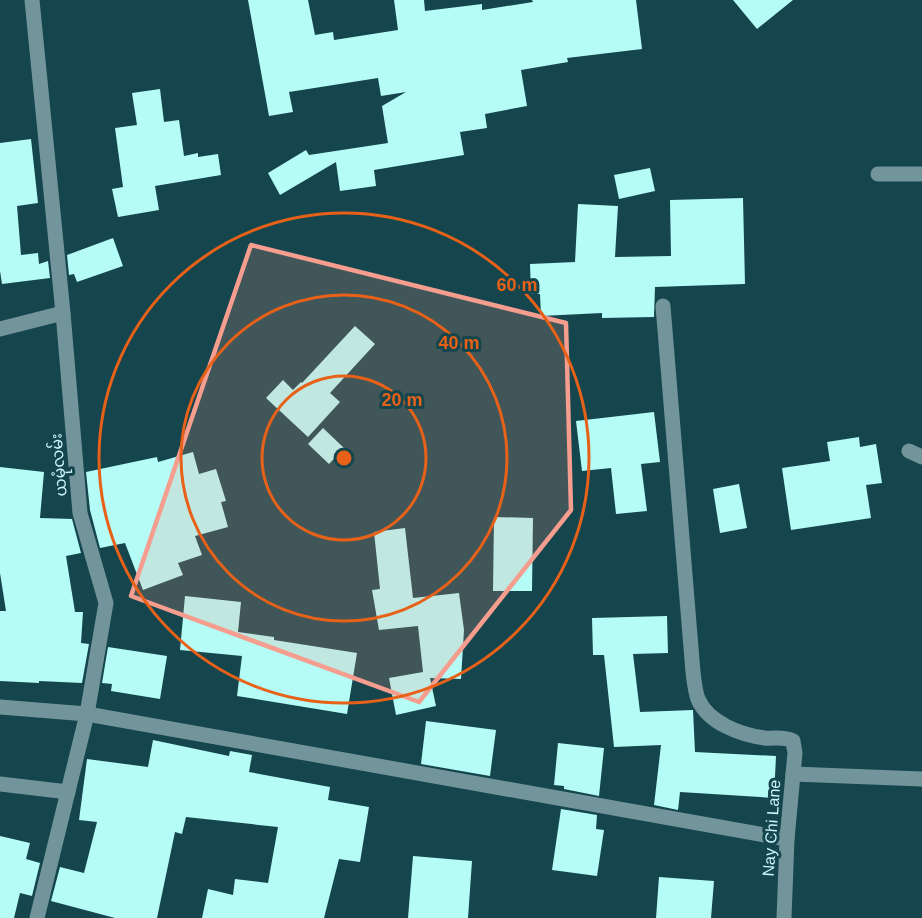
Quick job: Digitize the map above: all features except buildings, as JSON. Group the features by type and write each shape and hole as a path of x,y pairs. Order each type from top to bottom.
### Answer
{"street":[{"name":"ယမုံလမ်း","path":"32,0 80,513 106,603 87,714 37,918"},
{"path":"878,174 922,174"},
{"name":"Nay Chi Lane","path":"663,306 693,672 698,700 713,719 737,731 764,738 786,738 793,741 795,753 787,839 784,918"},
{"path":"0,329 63,313"},
{"path":"0,707 87,714 787,839"},
{"path":"793,774 922,778"},
{"path":"0,784 68,792"}],"highlighted area":[{"path":"251,245 566,323 571,510 419,702 131,596"}]}
